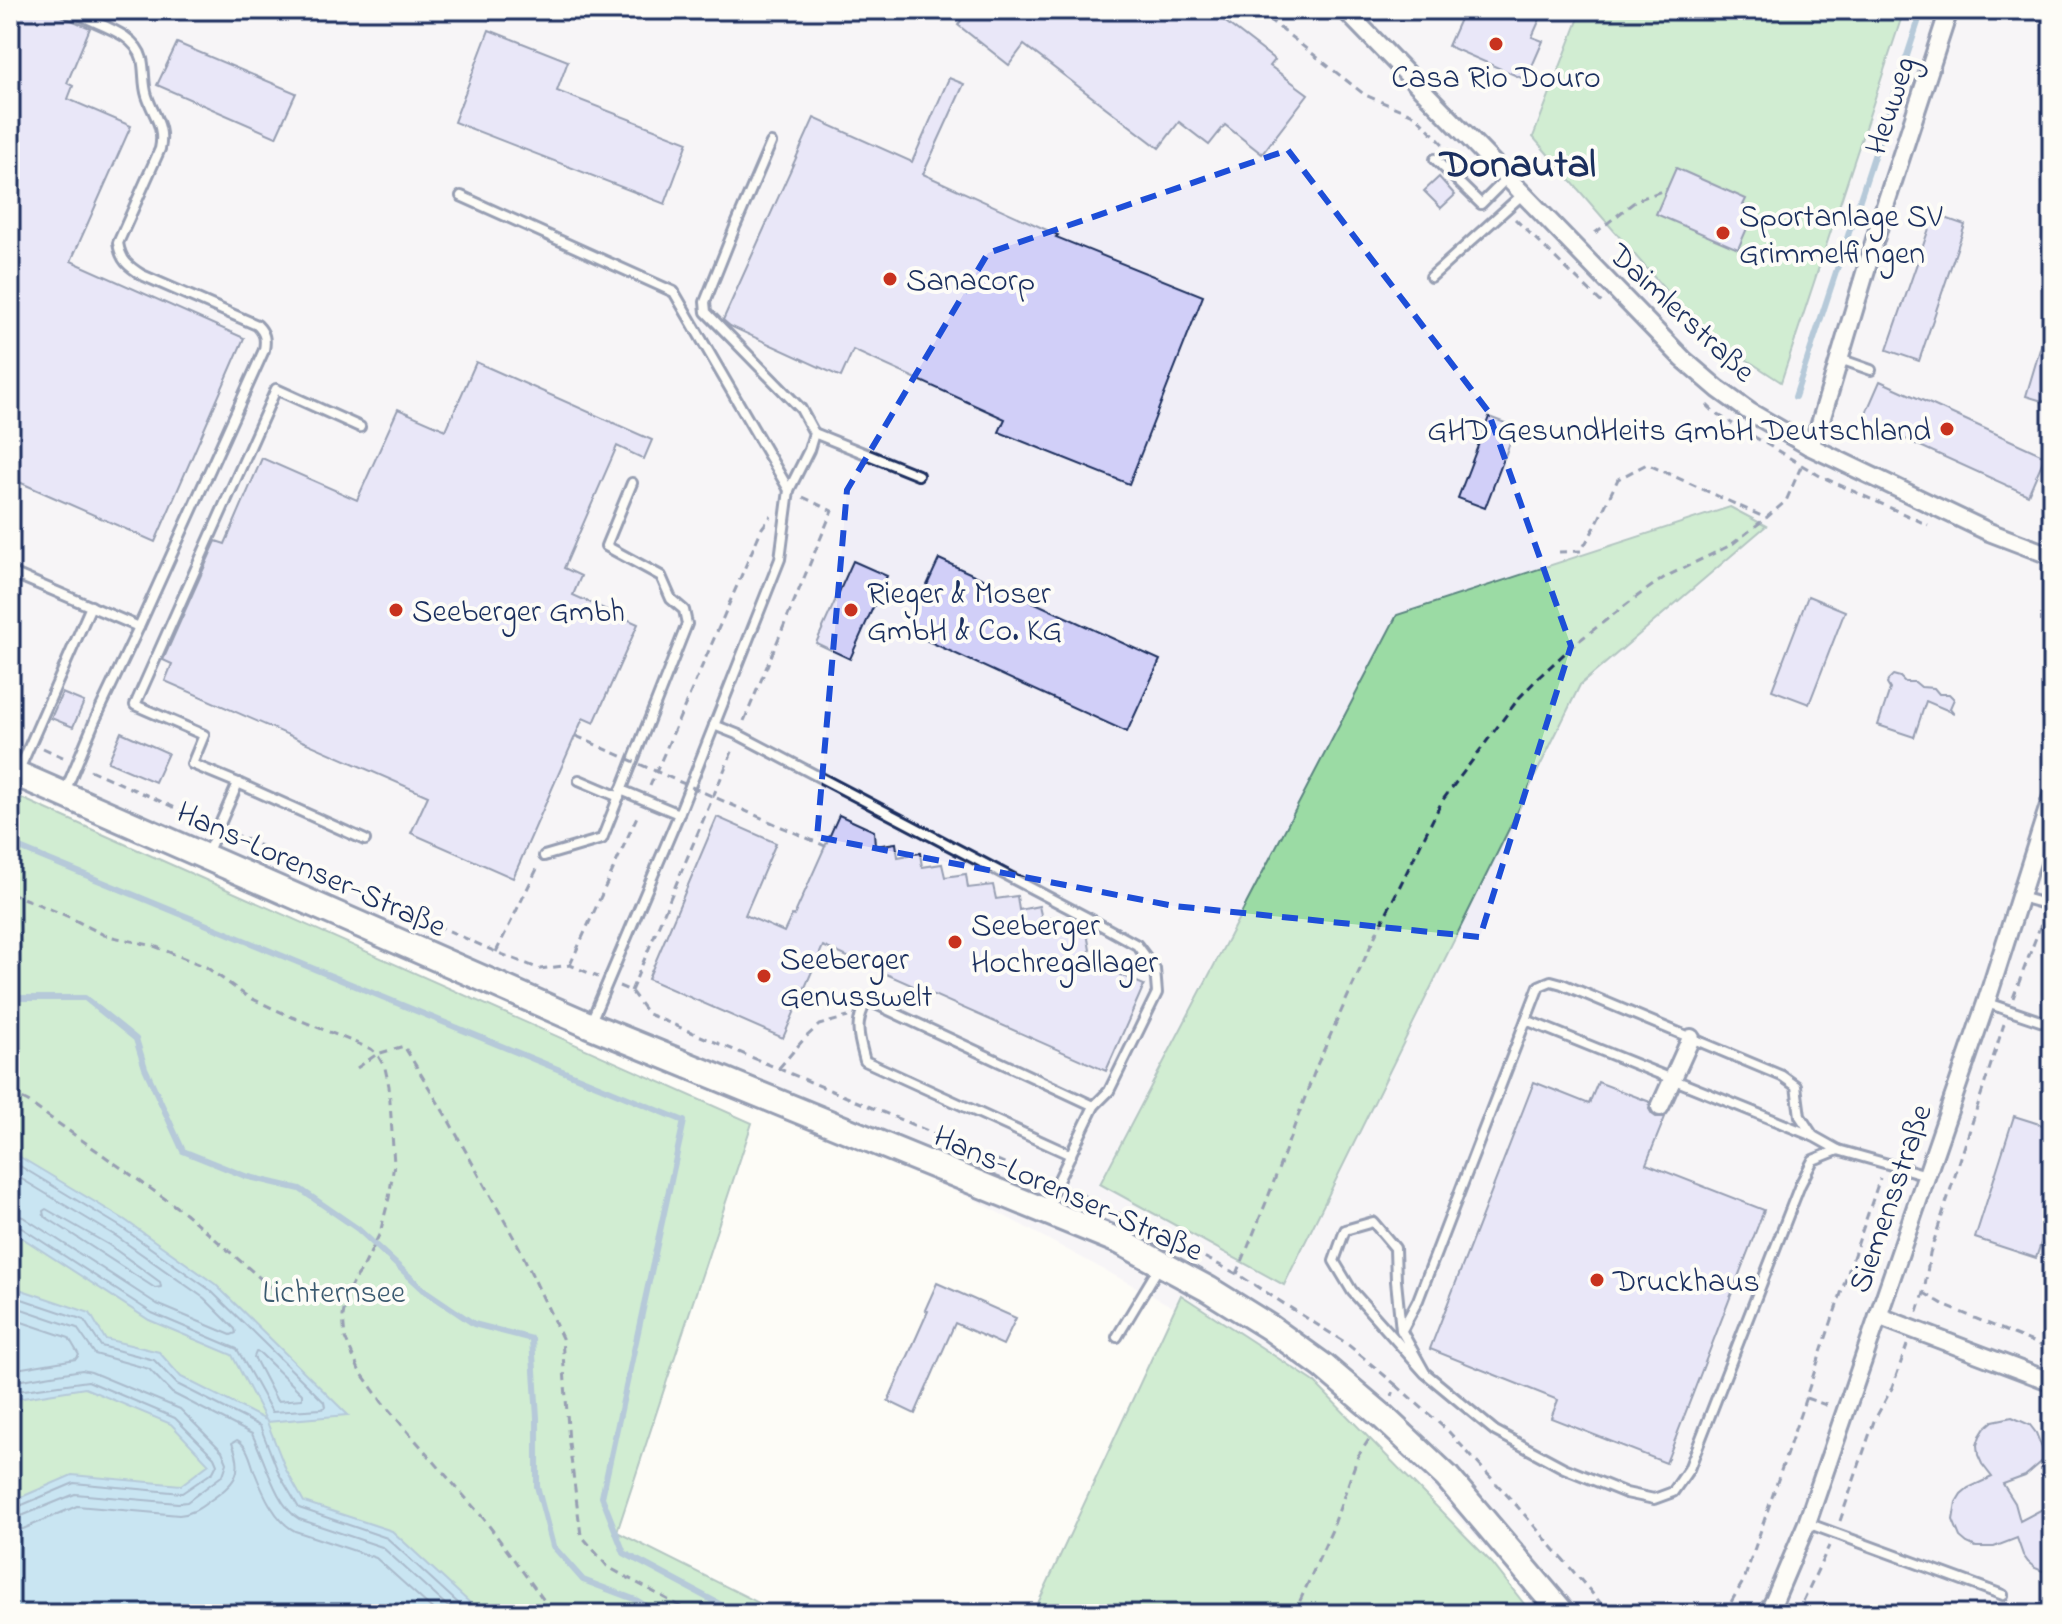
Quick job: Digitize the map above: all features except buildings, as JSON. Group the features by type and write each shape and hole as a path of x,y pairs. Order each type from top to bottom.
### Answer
{"street":[{"name":"Daimlerstraße","path":"1345,10 1683,359 1718,389 1750,412 1809,446 1989,532 2052,556"},
{"name":"Heuweg","path":"1809,446 1819,427 1885,206 1949,10"},
{"name":"Hans-Lorenser-Straße","path":"14,772 589,1025 1121,1242 1161,1262 1269,1327 1323,1366 1383,1417 1447,1477 1563,1614"},
{"name":"Siemensstraße","path":"1767,1614 1807,1523 1986,1003 2052,796"},
{"path":"1660,1107 1691,1038"},
{"path":"1878,1316 2052,1382"}],"lane":[{"path":"64,794 266,341 257,325 142,275 120,256 118,243 160,149 160,126 146,94 142,58 136,46 127,38 72,10"},
{"path":"771,143 705,302 706,312 801,409 814,433 918,475"},
{"path":"1435,159 1481,204 1507,178"},
{"path":"1431,277 1523,194"},
{"path":"461,196 674,292 789,490"},
{"path":"1839,359 1871,370"},
{"path":"360,427 276,389 135,705 204,735 192,764 365,840"},
{"path":"589,1025 679,814 780,559 789,490 814,433"},
{"path":"544,856 602,839 687,624 684,610 671,599 661,576 606,546 632,483"},
{"path":"10,572 139,627"},
{"path":"14,772 31,743 91,606"},
{"path":"714,725 739,735 1137,945 1155,969 1157,993 1109,1091 1094,1106 1044,1211"},
{"path":"579,780 679,814"},
{"path":"205,856 238,783"},
{"path":"2020,897 2050,905"},
{"path":"1401,1330 1418,1300 1539,986 1551,981 1775,1072 1796,1086 1800,1116 1813,1136"},
{"path":"1071,1155 865,1061 858,1032 859,1015 867,1000 1094,1106"},
{"path":"1986,1003 2052,1025"},
{"path":"1526,1020 1813,1136 1838,1150 1927,1175"},
{"path":"1425,1373 1401,1330 1395,1248 1373,1222 1345,1230 1334,1261 1352,1291 1425,1373 1495,1431 1564,1468 1626,1493 1654,1499 1673,1492 1689,1469 1800,1185 1813,1160 1838,1150"},
{"path":"1117,1337 1161,1262"},
{"path":"1807,1523 2003,1595"}],"path":[{"path":"1257,10 1365,95 1416,116 1459,161"},
{"path":"1595,233 1637,200 1667,189"},
{"path":"1506,210 1603,305"},
{"path":"1704,402 1715,413 1740,428"},
{"path":"1237,1274 1317,1065 1375,936 1442,801 1519,698 1576,643 1665,577 1731,545 1786,501 1802,466 1752,436"},
{"path":"1559,552 1581,551 1618,479 1647,464 1766,518"},
{"path":"576,736 825,846"},
{"path":"31,743 496,952 540,969 570,965 609,981 631,991 648,1014 1083,1195 1237,1274 1346,1343 1449,1432 1610,1614"},
{"path":"496,952 544,856"},
{"path":"10,893 104,935 154,946 206,967 248,997 377,1054 385,1068 389,1086 394,1164 380,1233 347,1294 343,1316 345,1338 359,1370 382,1402 484,1519 554,1614"},
{"path":"1797,1614 1835,1533 1874,1421 1892,1388 1924,1293 1930,1253 2009,1010 2050,905"},
{"path":"778,1068 819,1025 859,1015"},
{"path":"357,1068 377,1054 404,1046 519,1247 562,1338 569,1443 581,1535 608,1567 694,1614"},
{"path":"10,1093 28,1102 185,1213 290,1304"},
{"path":"1724,1614 1744,1580 1884,1163"},
{"path":"1924,1293 1948,1307 2052,1350"},
{"path":"1294,1614 1332,1530 1358,1456 1383,1417 1396,1385"}],"highlighted area":[{"path":"1288,150 1488,411 1571,646 1480,937 1174,906 817,837 847,490 988,253"}],"shaded area":[{"path":"10,10 2052,10 2052,1614 1538,1614 1505,1569 1358,1407 973,1199 10,790"}],"green space":[{"name":"Sportanlage SV Grimmelfingen","path":"1582,10 1904,10 1781,382 1698,328 1533,137"},
{"path":"1730,507 1766,526 1580,685 1284,1285 1100,1184 1397,615"},
{"name":"Lichternsee","path":"10,793 752,1123 617,1532 781,1614 10,1614"},
{"path":"1181,1295 1313,1381 1492,1563 1532,1614 1033,1614"}],"water":[{"path":"10,1151 125,1220 215,1284 348,1415 267,1422 286,1470 304,1502 392,1531 482,1614 10,1614 10,1502 72,1475 181,1485 209,1464 171,1424 85,1388 10,1400 10,1286 90,1313 105,1339 159,1352 181,1377 266,1420 232,1355 149,1320 10,1230"}],"waterway":[{"path":"1795,397 1922,10"},
{"path":"10,844 684,1121 602,1497 624,1553 738,1614"},
{"path":"10,989 20,998 85,998 136,1039 145,1068 183,1151 245,1176 300,1189 358,1229 424,1290 474,1324 532,1339 537,1486 553,1546 583,1580 636,1600 659,1614"}],"place":[{"name":"Casa Rio Douro","path":"1496,44"},
{"name":"Sportanlage SV Grimmelfingen","path":"1723,233"},
{"name":"Sanacorp","path":"890,279"},
{"name":"GHD GesundHeits GmbH Deutschland","path":"1947,429"},
{"name":"Seeberger Gmbh","path":"396,610"},
{"name":"Rieger & Moser GmbH & Co. KG","path":"851,610"},
{"name":"Seeberger Hochregallager","path":"955,942"},
{"name":"Seeberger Genusswelt","path":"764,976"},
{"name":"Druckhaus","path":"1597,1280"}],"district":[{"name":"Donautal","path":"1518,162"}]}
